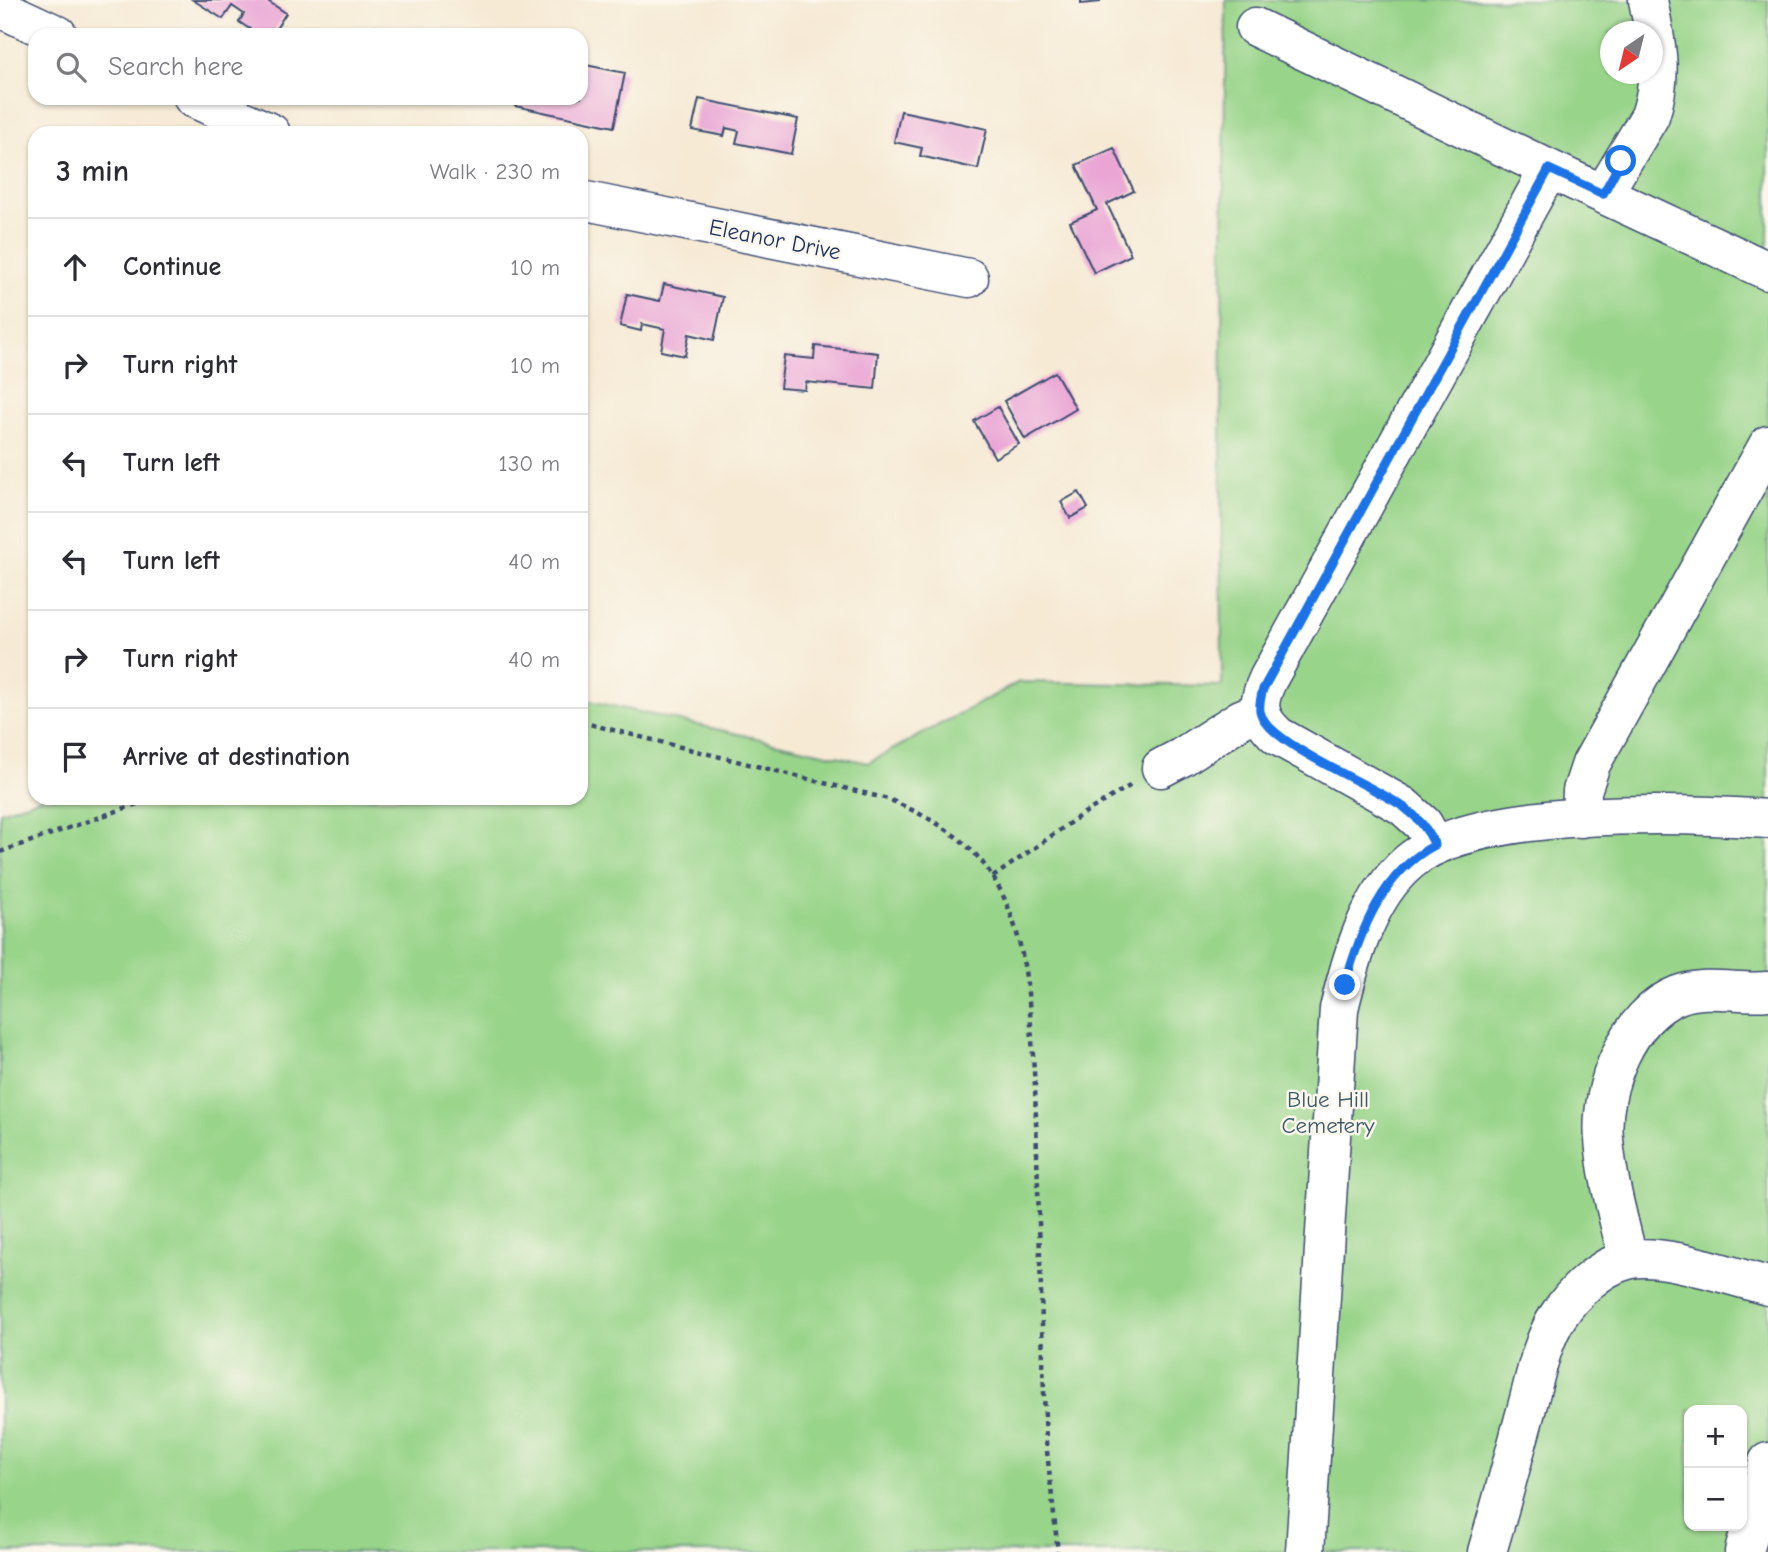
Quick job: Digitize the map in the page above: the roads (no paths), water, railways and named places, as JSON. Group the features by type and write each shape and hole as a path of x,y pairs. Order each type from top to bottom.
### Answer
{"street":[{"path":"1603,194 1650,116 1658,86 1658,54 1648,0"},
{"path":"0,8 43,28"},
{"path":"1255,27 1768,271"},
{"path":"209,105 255,126"},
{"path":"1435,845 1423,824 1403,806 1279,736 1270,728 1260,711 1261,699 1268,679 1549,169"},
{"name":"Eleanor Drive","path":"588,201 969,278"},
{"path":"1581,818 1582,791 1591,764 1768,445"},
{"path":"1161,768 1241,719 1260,711"},
{"path":"1305,1552 1339,1009 1351,962 1377,904 1398,873 1421,853 1474,831 1581,818 1710,816 1768,819"},
{"path":"1628,1259 1603,1137 1606,1100 1618,1060 1627,1042 1649,1014 1677,995 1706,990 1768,991"},
{"path":"1488,1552 1536,1372 1553,1326 1583,1286 1598,1274 1628,1259 1663,1260 1768,1286"},
{"path":"1744,1552 1768,1462"}],"park label":[{"name":"Blue Hill Cemetery","path":"1328,1112"}]}
